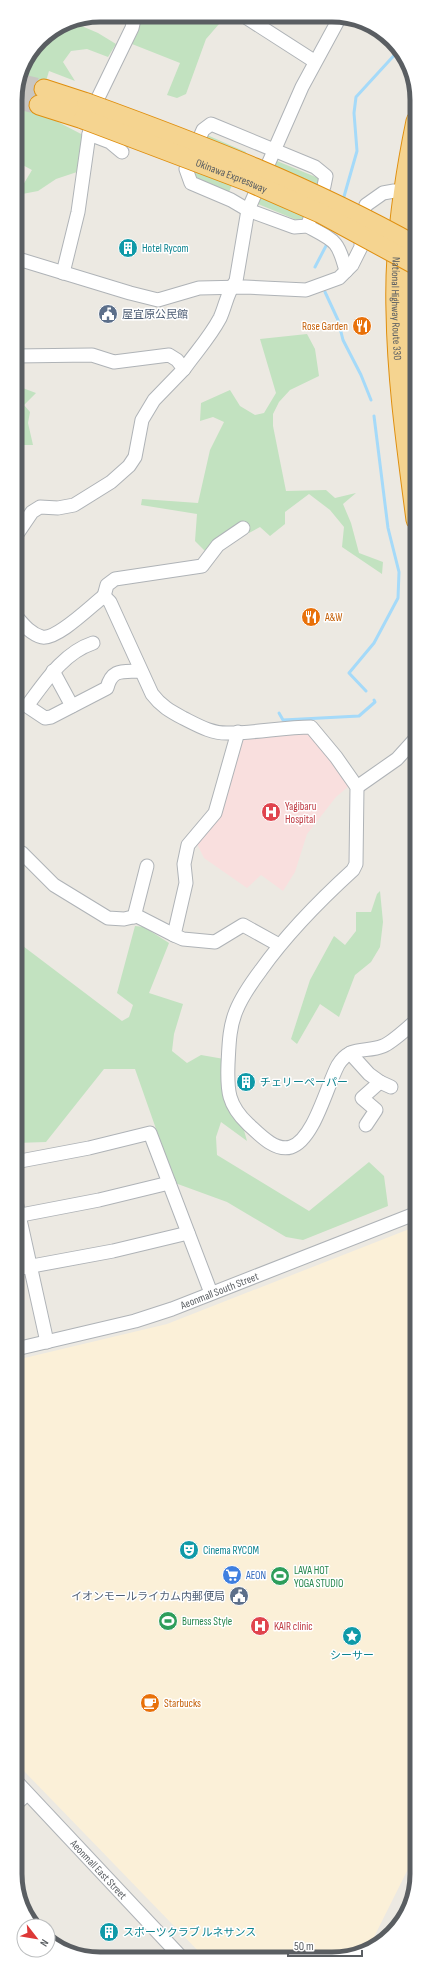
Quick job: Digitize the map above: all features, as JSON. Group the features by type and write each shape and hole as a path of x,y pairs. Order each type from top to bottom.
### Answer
{"highway":[{"name":"Okinawa Expressway","path":"42,97 86,119 247,181 320,213 410,262"},
{"name":"Okinawa Expressway","path":"86,119 164,130 335,203 410,243"},
{"name":"National Highway Route 330","path":"410,149 406,168 410,193 396,280 396,340 401,404 410,474"}],"street":[{"path":"63,273 78,212 86,119 98,98 132,28 133,22"},
{"path":"253,22 314,61"},
{"path":"22,527 32,512 40,507 58,508 74,505 111,482 129,466 135,457 142,420 154,400 184,369 217,323 230,288 236,281 248,210 314,61 337,22"},
{"path":"86,119 122,152"},
{"path":"307,226 324,186 326,176 315,167 211,124 202,130 186,169 191,183 231,200 248,210 294,227 307,226 335,242 342,254 346,271"},
{"path":"22,260 158,300 199,288 306,290 333,280 346,271 358,256 361,247 361,218 366,205 383,193 394,191 410,193"},
{"path":"22,356 92,355 114,362 159,355 169,355 177,360 184,369"},
{"path":"22,622 34,633 42,637 52,636 68,626 104,596 107,585 115,579 151,572 202,566 218,545 243,528"},
{"path":"104,596 110,602 140,671 159,704 167,710 206,729 229,734 294,727 311,727 336,757 357,787 356,864 353,870 306,914 279,945 248,987 236,1011 230,1033 228,1091 231,1103 244,1120 260,1135 284,1148 292,1147 303,1140 339,1064 350,1053 362,1049 384,1046 410,1027"},
{"path":"93,643 84,646 53,671 27,706 45,718 51,717 107,688 113,675 118,672 140,671"},
{"path":"53,671 72,706"},
{"path":"174,935 186,883 184,864 188,845 215,813 238,732"},
{"path":"357,787 398,759 410,745"},
{"path":"22,853 54,886 108,918 124,919 137,916 183,938 215,942 244,925 279,945"},
{"path":"134,917 147,866"},
{"path":"350,1053 369,1074 386,1084 362,1098 376,1110 366,1125"},
{"path":"22,1161 89,1148 150,1133 211,1293"},
{"path":"22,1214 99,1200 169,1184"},
{"name":"Aeonmall South Street","path":"22,1348 135,1322 410,1216"},
{"path":"22,1268 113,1251 188,1233"},
{"path":"22,1235 47,1342"},
{"name":"Aeonmall East Street","path":"22,1789 176,1952"},
{"path":"22,1799 26,1795"}],"shaded area":[{"name":"Yagibaru Hospital","path":"299,732 309,734 332,759 349,786 336,797 307,834 295,872 283,891 261,875 247,888 204,858 196,842 241,736"},
{"path":"410,1229 410,1865 372,1941 362,1946 332,1952 199,1952 22,1769 22,1359 167,1324"}],"green space":[{"path":"138,22 221,22 206,39 186,94 177,98 167,95 180,63 132,44"},
{"path":"80,25 98,33 116,44 108,57 87,49 71,51 63,62 75,81 49,71 37,111 83,135 80,171 56,179 38,191 22,194 22,187 32,170 22,165 22,95 28,70 38,52 48,41 61,32"},
{"path":"207,135 246,152 229,192 190,176"},
{"path":"277,161 323,180 304,223 258,204"},
{"path":"307,334 315,349 319,376 290,390 279,402 273,414 273,426 286,491 326,490 335,498 356,493 343,504 351,523 359,553 383,562 382,574 342,547 344,527 330,510 309,494 285,512 285,524 270,536 260,527 249,533 242,522 226,532 206,552 195,541 197,514 141,505 142,499 198,503 210,450 224,422 213,417 200,421 201,403 230,390 240,406 255,415 264,413 276,393 260,339"},
{"path":"22,388 36,393 24,405 30,412 28,423 33,445 22,445"},
{"path":"380,891 383,922 380,947 371,962 355,975 339,1017 320,1004 297,1044 291,1039 310,980 334,936 345,945 356,931 356,912 371,912 377,894"},
{"path":"135,926 144,927 169,943 149,993 183,1004 174,1034 172,1051 187,1063 201,1055 224,1059 247,1141 221,1122 216,1137 217,1155 309,1211 369,1162 384,1176 388,1206 303,1240 286,1237 227,1202 175,1183 135,1069 104,1069 46,1142 22,1143 22,945 122,1021 129,1017 133,1005 117,993"}],"waterway":[{"path":"343,200 357,151 354,113 356,97 395,54"},
{"path":"315,267 328,242"},
{"path":"325,292 338,320 343,340 361,375 371,400"},
{"path":"366,691 349,673 374,643 398,598 399,572 388,528 374,416"},
{"path":"279,713 283,720 359,716 375,702 374,700"}],"tunnel":[{"path":"24,84 44,89"},
{"path":"22,101 39,105"}],"place":[{"name":"Hotel Rycom","path":"128,248"},
{"name":"屋宜原公民館","path":"108,314"},
{"name":"Rose Garden","path":"362,326"},
{"name":"A&W","path":"311,617"},
{"name":"Yagibaru Hospital","path":"271,812"},
{"name":"チェリーペーパー","path":"246,1082"},
{"name":"Cinema RYCOM","path":"189,1550"},
{"name":"AEON","path":"232,1575"},
{"name":"LAVA HOT YOGA STUDIO","path":"280,1576"},
{"name":"イオンモールライカム内郵便局","path":"239,1596"},
{"name":"Burness Style","path":"168,1621"},
{"name":"KAIR clinic","path":"260,1626"},
{"name":"シーサー","path":"352,1636"},
{"name":"Starbucks","path":"150,1703"},
{"name":"スポーツクラブ ルネサンス","path":"109,1932"}]}
